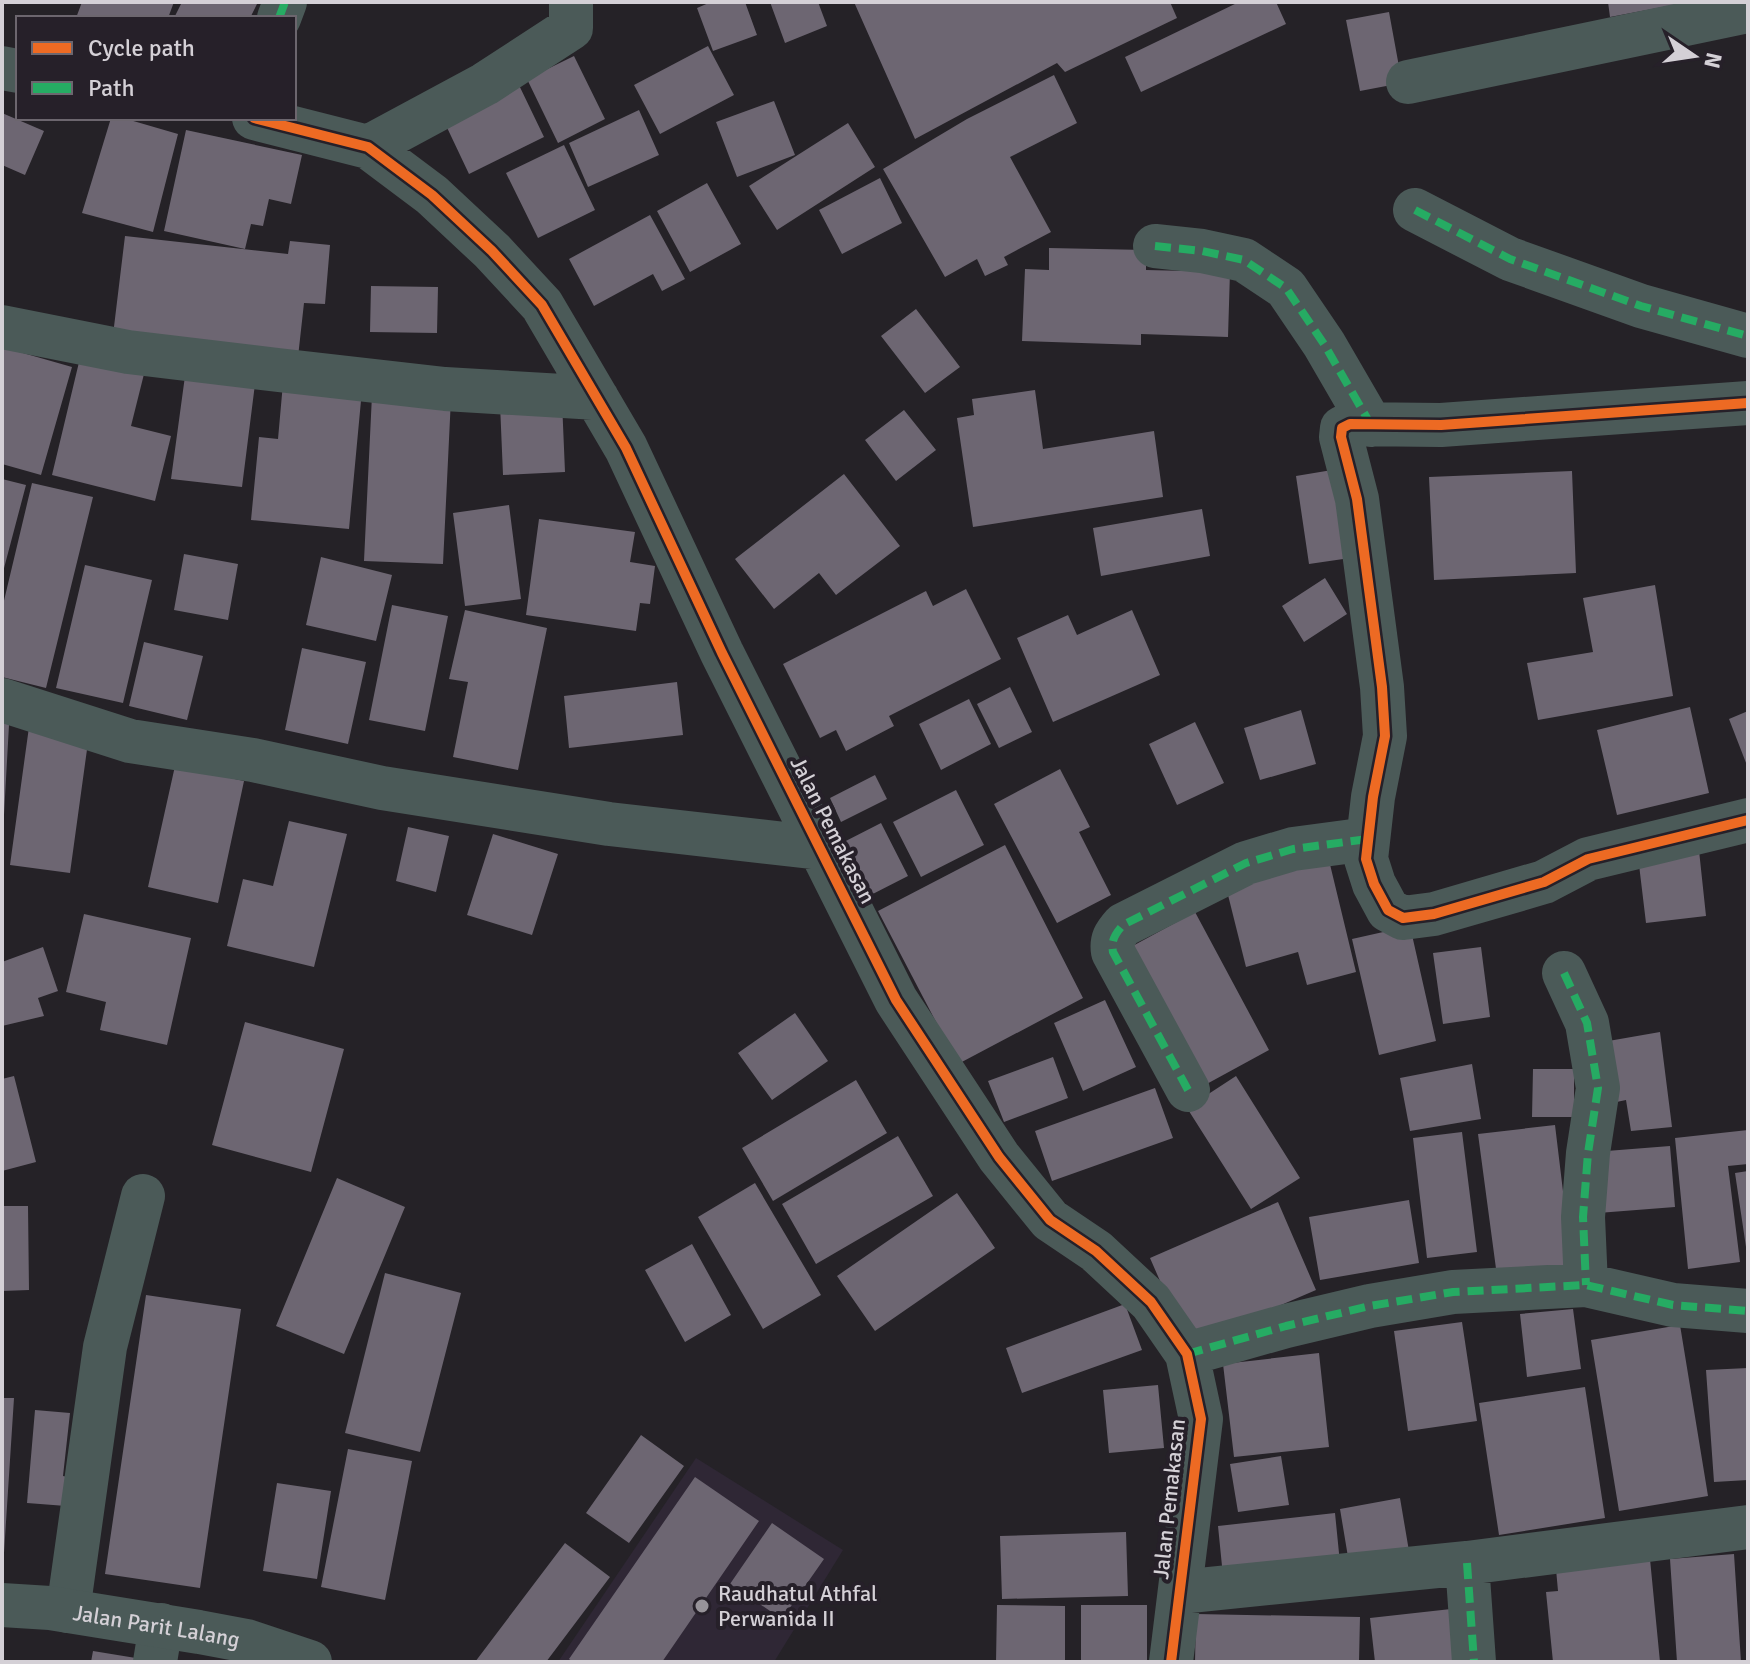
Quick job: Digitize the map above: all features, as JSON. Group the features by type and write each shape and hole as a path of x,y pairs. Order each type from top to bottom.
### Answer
{"street":[{"path":"368,147 485,84 571,28 571,2"},
{"path":"1408,82 1748,11"},
{"name":"Jalan Pemakasan","path":"262,120 368,147 432,195 492,251 542,305 626,448 722,653 896,1000 999,1157 1050,1220 1096,1251 1151,1302 1187,1354 1201,1419 1171,1662"},
{"path":"1415,210 1510,259 1641,306 1748,336"},
{"path":"1155,246 1244,260 1286,288 1324,344 1371,425"},
{"path":"2,327 128,352 203,361 445,389 597,398"},
{"path":"1748,403 1441,425 1347,424 1342,428 1341,437 1357,499 1382,687 1385,736 1366,859 1374,884 1388,910 1403,918 1415,918 1544,882 1588,859 1748,820"},
{"path":"2,700 130,741 253,760 382,788 609,824 820,848"},
{"path":"1188,1090 1113,952 1112,939 1116,932 1123,925 1246,863 1293,849 1368,839"},
{"path":"1564,973 1587,1023 1598,1088 1588,1153 1583,1217 1586,1285"},
{"path":"68,1611 105,1347 143,1196"},
{"path":"1187,1354 1370,1306 1453,1292 1586,1285 1673,1305 1748,1311"},
{"path":"1180,1592 1467,1563 1748,1527"},
{"path":"1467,1563 1474,1662"},
{"name":"Jalan Parit Lalang","path":"2,1605 68,1611 158,1643 247,1641 310,1662"}],"shaded area":[{"name":"Raudhatul Athfal Perwanida II","path":"696,1458 843,1550 774,1662 558,1662"}],"building":[{"path":"82,2 174,2 169,16 77,16"},
{"path":"182,2 258,2 251,16 175,16"},
{"path":"711,2 745,2 757,35 713,51 697,8"},
{"path":"770,2 818,2 827,26 785,43"},
{"path":"854,2 1170,2 1177,18 1065,72 1057,63 915,139"},
{"path":"1239,2 1276,2 1286,24 1141,92 1125,57"},
{"path":"1608,2 1689,2 1610,17"},
{"path":"1389,12 1402,83 1360,91 1346,20"},
{"path":"708,46 734,95 660,134 634,85"},
{"path":"574,56 605,119 558,143 527,79"},
{"path":"1054,75 1077,123 1010,157 1051,232 1004,257 1008,265 985,276 977,259 945,277 883,169 967,119"},
{"path":"517,81 544,137 469,174 442,117"},
{"path":"774,101 795,155 737,177 716,122"},
{"path":"639,110 659,155 588,187 569,143"},
{"path":"2,113 44,131 25,175 2,165"},
{"path":"110,120 130,120 178,134 153,232 82,213"},
{"path":"848,123 875,167 777,230 749,186"},
{"path":"186,130 302,155 291,204 269,199 263,226 251,224 245,249 164,231"},
{"path":"564,145 595,210 538,238 506,173"},
{"path":"880,178 902,223 842,254 819,210"},
{"path":"707,183 741,244 690,272 657,211"},
{"path":"650,215 685,279 662,291 653,274 594,306 569,259"},
{"path":"125,236 288,254 290,241 330,245 325,304 304,303 298,357 113,335"},
{"path":"1049,248 1146,250 1146,270 1230,272 1228,337 1141,334 1141,345 1022,341 1025,269 1049,270"},
{"path":"371,286 438,287 437,333 370,332"},
{"path":"916,309 960,367 925,393 881,336"},
{"path":"2,347 72,367 41,475 2,464"},
{"path":"80,358 144,374 131,426 171,436 155,501 52,475"},
{"path":"185,376 255,384 242,487 171,479"},
{"path":"283,383 362,390 349,529 251,520 259,437 278,439"},
{"path":"1035,390 1043,449 1154,431 1163,497 973,527 957,418 974,415 972,399"},
{"path":"372,395 451,398 443,564 364,561"},
{"path":"562,401 565,472 503,475 500,404"},
{"path":"904,410 936,450 896,481 865,440"},
{"path":"1344,468 1357,557 1309,564 1296,476"},
{"path":"1572,471 1576,573 1434,580 1429,477"},
{"path":"844,474 900,546 836,595 819,573 774,609 735,559"},
{"path":"2,479 26,485 3,572 2,572"},
{"path":"32,483 93,497 46,688 2,677 2,609"},
{"path":"509,505 521,599 465,606 453,513"},
{"path":"1202,509 1210,556 1101,576 1093,528"},
{"path":"539,519 635,532 630,562 655,566 650,604 640,603 636,631 526,615"},
{"path":"184,554 238,564 228,620 174,610"},
{"path":"321,557 392,575 376,641 306,625"},
{"path":"85,565 152,580 123,703 56,688"},
{"path":"1325,578 1347,614 1304,642 1282,606"},
{"path":"1655,585 1673,696 1538,720 1527,663 1593,652 1583,598"},
{"path":"966,589 1001,659 889,716 894,726 846,751 836,730 820,738 783,664 926,591 933,606"},
{"path":"392,605 448,616 425,731 369,720"},
{"path":"465,610 547,628 518,770 453,757 468,682 449,679"},
{"path":"1132,610 1160,675 1053,722 1017,638 1068,615 1077,635"},
{"path":"144,642 203,656 187,720 129,706"},
{"path":"302,648 366,662 348,744 285,730"},
{"path":"677,682 683,735 569,748 564,696"},
{"path":"1010,687 1032,732 999,748 977,704"},
{"path":"969,699 991,744 941,770 919,724"},
{"path":"2,706 10,707 4,815 2,815"},
{"path":"1690,707 1709,793 1617,815 1597,730"},
{"path":"1301,710 1316,764 1260,780 1244,728"},
{"path":"1748,711 1748,768 1729,719"},
{"path":"1195,722 1224,783 1177,805 1149,744"},
{"path":"29,727 89,735 70,873 10,865"},
{"path":"175,766 244,781 218,903 148,887"},
{"path":"1060,769 1090,827 1079,832 1111,895 1057,923 994,804"},
{"path":"875,775 887,799 841,822 830,798"},
{"path":"956,790 984,845 921,877 893,822"},
{"path":"289,821 347,834 314,967 227,946 243,879 273,886"},
{"path":"881,823 908,876 861,900 834,847"},
{"path":"408,827 449,836 436,892 396,881"},
{"path":"493,834 558,854 532,935 467,915"},
{"path":"1698,841 1706,916 1646,923 1637,848"},
{"path":"1005,845 1083,998 958,1064 878,911"},
{"path":"1327,852 1356,972 1307,985 1298,952 1246,967 1224,879"},
{"path":"1195,912 1269,1050 1203,1086 1129,948"},
{"path":"84,914 191,938 167,1045 100,1030 106,1002 66,992"},
{"path":"1410,926 1436,1041 1379,1055 1352,939"},
{"path":"43,947 58,991 38,998 44,1016 2,1026 2,962"},
{"path":"1481,947 1490,1017 1443,1024 1433,953"},
{"path":"1105,1000 1136,1067 1083,1091 1054,1023"},
{"path":"795,1013 828,1061 772,1100 738,1053"},
{"path":"245,1022 344,1049 311,1172 212,1145"},
{"path":"1660,1032 1672,1127 1631,1131 1626,1100 1607,1104 1597,1043"},
{"path":"1053,1057 1068,1098 1004,1122 988,1081"},
{"path":"1472,1064 1481,1119 1410,1131 1400,1078"},
{"path":"1533,1069 1574,1069 1574,1117 1532,1117"},
{"path":"14,1076 36,1162 2,1171 2,1079"},
{"path":"1236,1076 1300,1178 1251,1209 1187,1108"},
{"path":"856,1080 887,1133 773,1201 742,1148"},
{"path":"1155,1088 1173,1138 1052,1181 1035,1131"},
{"path":"1555,1125 1572,1266 1497,1276 1478,1134"},
{"path":"1748,1130 1748,1164 1728,1166 1740,1262 1688,1269 1675,1138"},
{"path":"1462,1132 1477,1252 1427,1258 1413,1138"},
{"path":"898,1136 933,1196 816,1264 782,1204"},
{"path":"1670,1146 1675,1207 1598,1213 1594,1152"},
{"path":"1748,1171 1748,1247 1746,1247 1735,1173"},
{"path":"337,1178 405,1207 344,1354 276,1326"},
{"path":"755,1183 821,1295 763,1329 698,1217"},
{"path":"957,1193 995,1248 875,1331 837,1276"},
{"path":"1409,1200 1419,1263 1320,1280 1309,1217"},
{"path":"1278,1202 1316,1290 1188,1345 1150,1258"},
{"path":"2,1206 28,1206 29,1290 2,1291"},
{"path":"692,1244 731,1315 685,1342 645,1270"},
{"path":"385,1273 461,1293 420,1452 345,1433"},
{"path":"146,1295 241,1309 200,1588 105,1574"},
{"path":"1125,1304 1142,1350 1022,1393 1006,1348"},
{"path":"1573,1309 1581,1369 1527,1377 1520,1314"},
{"path":"1462,1322 1477,1421 1408,1431 1394,1331"},
{"path":"1680,1325 1708,1496 1619,1511 1591,1340"},
{"path":"1319,1353 1329,1447 1234,1457 1223,1364"},
{"path":"1748,1368 1748,1480 1714,1482 1706,1370"},
{"path":"1158,1385 1164,1448 1109,1453 1103,1390"},
{"path":"1585,1387 1605,1518 1499,1535 1479,1403"},
{"path":"2,1398 14,1398 4,1553 2,1553"},
{"path":"35,1410 70,1413 63,1476 82,1480 79,1507 27,1503"},
{"path":"641,1435 684,1466 629,1543 586,1513"},
{"path":"348,1449 412,1461 385,1600 321,1587"},
{"path":"1281,1456 1289,1505 1238,1512 1230,1464"},
{"path":"695,1477 759,1521 662,1662 573,1662 569,1659"},
{"path":"277,1483 331,1491 317,1579 263,1571"},
{"path":"1400,1498 1410,1557 1350,1569 1340,1509"},
{"path":"1335,1513 1340,1563 1223,1576 1218,1526"},
{"path":"772,1523 824,1559 782,1619 730,1584"},
{"path":"1126,1532 1128,1596 1002,1599 1000,1536"},
{"path":"565,1543 610,1577 546,1662 475,1662"},
{"path":"1734,1554 1741,1662 1677,1662 1670,1559"},
{"path":"1650,1559 1660,1662 1553,1662 1546,1592 1558,1591 1556,1569"},
{"path":"997,1605 1065,1606 1065,1662 996,1662"},
{"path":"1081,1605 1147,1605 1147,1662 1081,1662"},
{"path":"1460,1608 1466,1659 1375,1662 1370,1618"},
{"path":"1196,1614 1360,1617 1359,1662 1195,1662"},
{"path":"93,1651 148,1660 148,1662 91,1662"}],"marked path":[{"path":"280,16 285,2"},
{"path":"1415,210 1510,259 1641,306 1748,336"},
{"path":"1155,246 1244,260 1286,288 1324,344 1371,425"},
{"path":"1188,1090 1113,952 1113,941 1118,931 1123,925 1246,863 1293,849 1368,839"},
{"path":"1564,973 1587,1023 1598,1088 1588,1153 1583,1217 1586,1285"},
{"path":"1187,1354 1370,1306 1453,1292 1586,1285 1673,1305 1748,1311"},
{"path":"1467,1563 1474,1662"}],"cycle path":[{"path":"262,120 368,147 432,195 492,251 542,305 626,448 722,653 896,1000 999,1157 1050,1220 1096,1251 1151,1302 1187,1354 1201,1419 1171,1662"},
{"path":"1748,403 1441,425 1350,424 1342,428 1341,437 1357,499 1382,687 1385,736 1373,797 1366,859 1374,884 1388,910 1403,918 1434,914 1544,882 1588,859 1748,820"}],"place":[{"name":"Raudhatul Athfal Perwanida II","path":"702,1606"}]}
